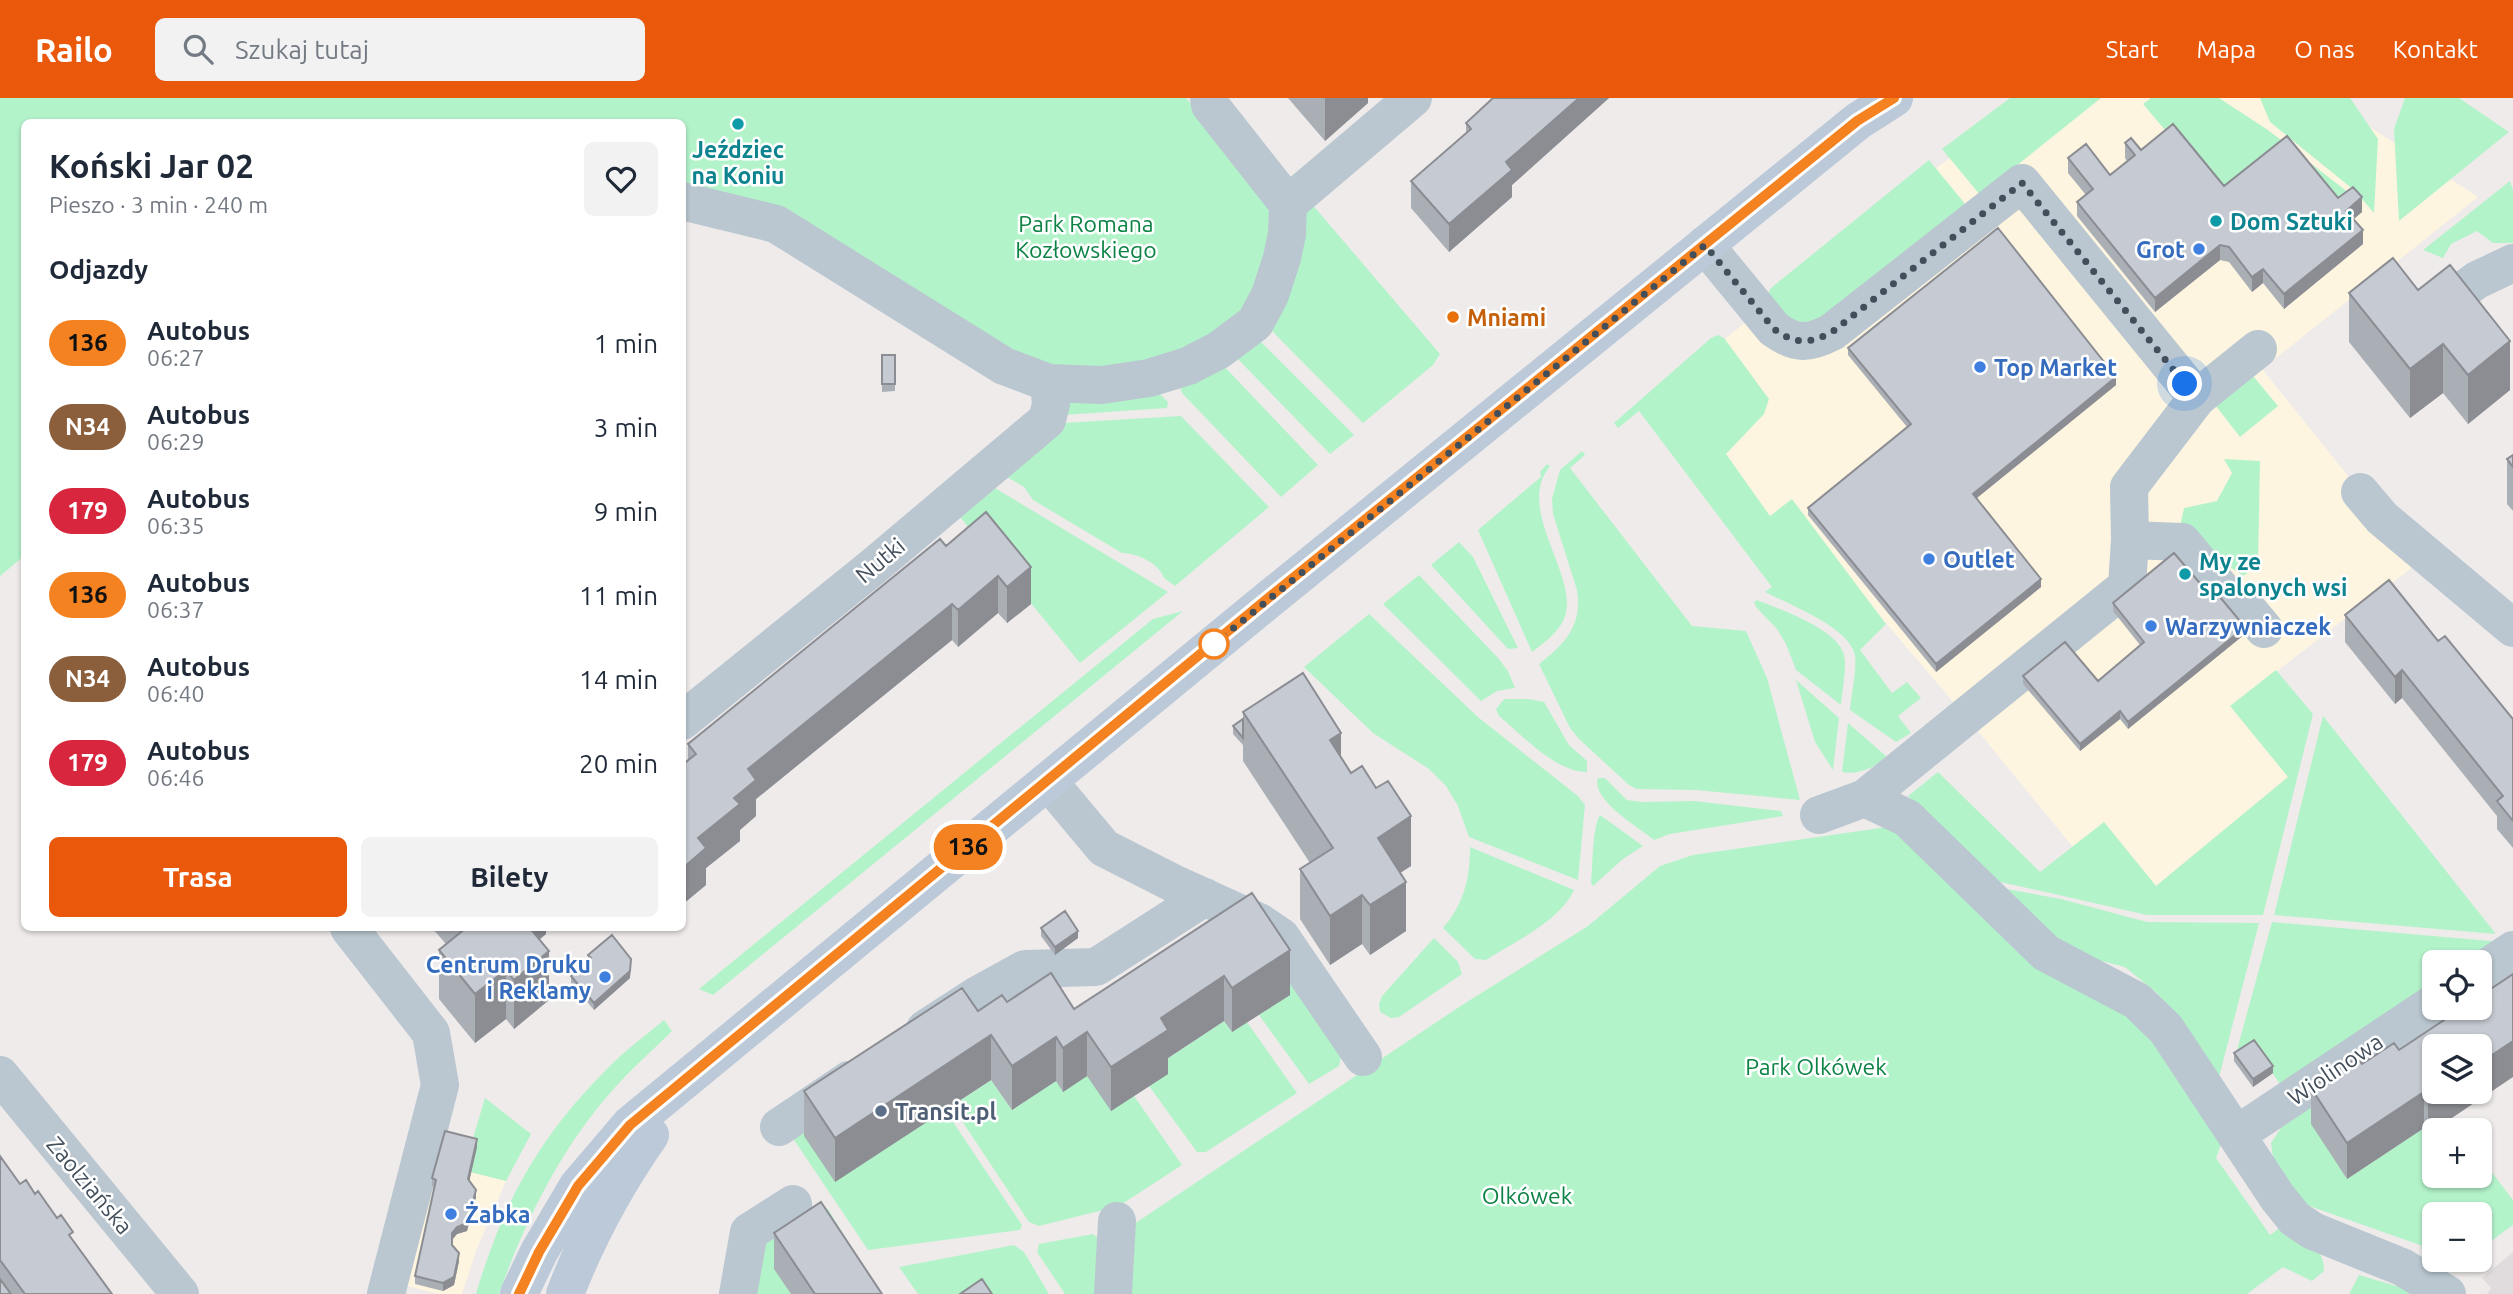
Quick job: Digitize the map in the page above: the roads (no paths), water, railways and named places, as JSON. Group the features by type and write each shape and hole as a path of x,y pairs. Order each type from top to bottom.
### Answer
{"street":[{"path":"686,202 776,224 1003,366 1049,383 1102,385 1149,379 1188,366 1237,338 1255,323 1270,295 1287,234 1288,204 1210,105 1209,98"},
{"path":"1288,204 1413,98"},
{"path":"519,1294 539,1252 578,1186 630,1125 1256,608 1481,428 1868,109 1894,98"},
{"path":"1705,245 1774,329 1786,337 1815,341 1832,332 2022,183 2197,398"},
{"path":"2451,299 2477,280 2513,263"},
{"path":"1819,815 1865,798 2127,586 2129,487 2197,398 2258,349"},
{"name":"Nutki","path":"686,718 865,573 1047,420 1051,404 1049,383"},
{"path":"2360,492 2382,517 2513,628"},
{"path":"2130,540 2182,542 2227,596 2248,610 2264,629"},
{"path":"1048,781 1104,848 1259,922 1281,937 1363,1057"},
{"path":"1865,798 1907,818 2046,953 2137,1001 2165,1029 2295,1219 2313,1231 2402,1267 2447,1294"},
{"path":"779,1127 976,996 1025,969 1096,967 1205,897"},
{"path":"351,931 431,1033 440,1085 386,1294"},
{"path":"2492,964 2513,950"},
{"name":"Wiolinowa","path":"2236,1135 2422,1011"},
{"path":"565,1294 584,1244 620,1178 694,1073"},
{"name":"Zaolziańska","path":"1,1078 180,1294"},
{"path":"738,1294 749,1231 793,1204"},
{"path":"1113,1294 1117,1220"}],"place":[{"name":"Jeździec na Koniu","path":"738,124"},
{"name":"Dom Sztuki","path":"2216,221"},
{"name":"Grot","path":"2199,249"},
{"name":"Mniami","path":"1453,317"},
{"name":"Top Market","path":"1980,367"},
{"name":"Outlet","path":"1929,559"},
{"name":"My ze spalonych wsi","path":"2185,574"},
{"name":"Warzywniaczek","path":"2151,626"},
{"name":"Centrum Druku i Reklamy","path":"605,977"},
{"name":"Transit.pl","path":"881,1111"},
{"name":"Żabka","path":"451,1214"}],"park label":[{"name":"Park Romana Kozłowskiego","path":"1086,236"},
{"name":"Park Olkówek","path":"1816,1066"},
{"name":"Olkówek","path":"1527,1195"}]}
